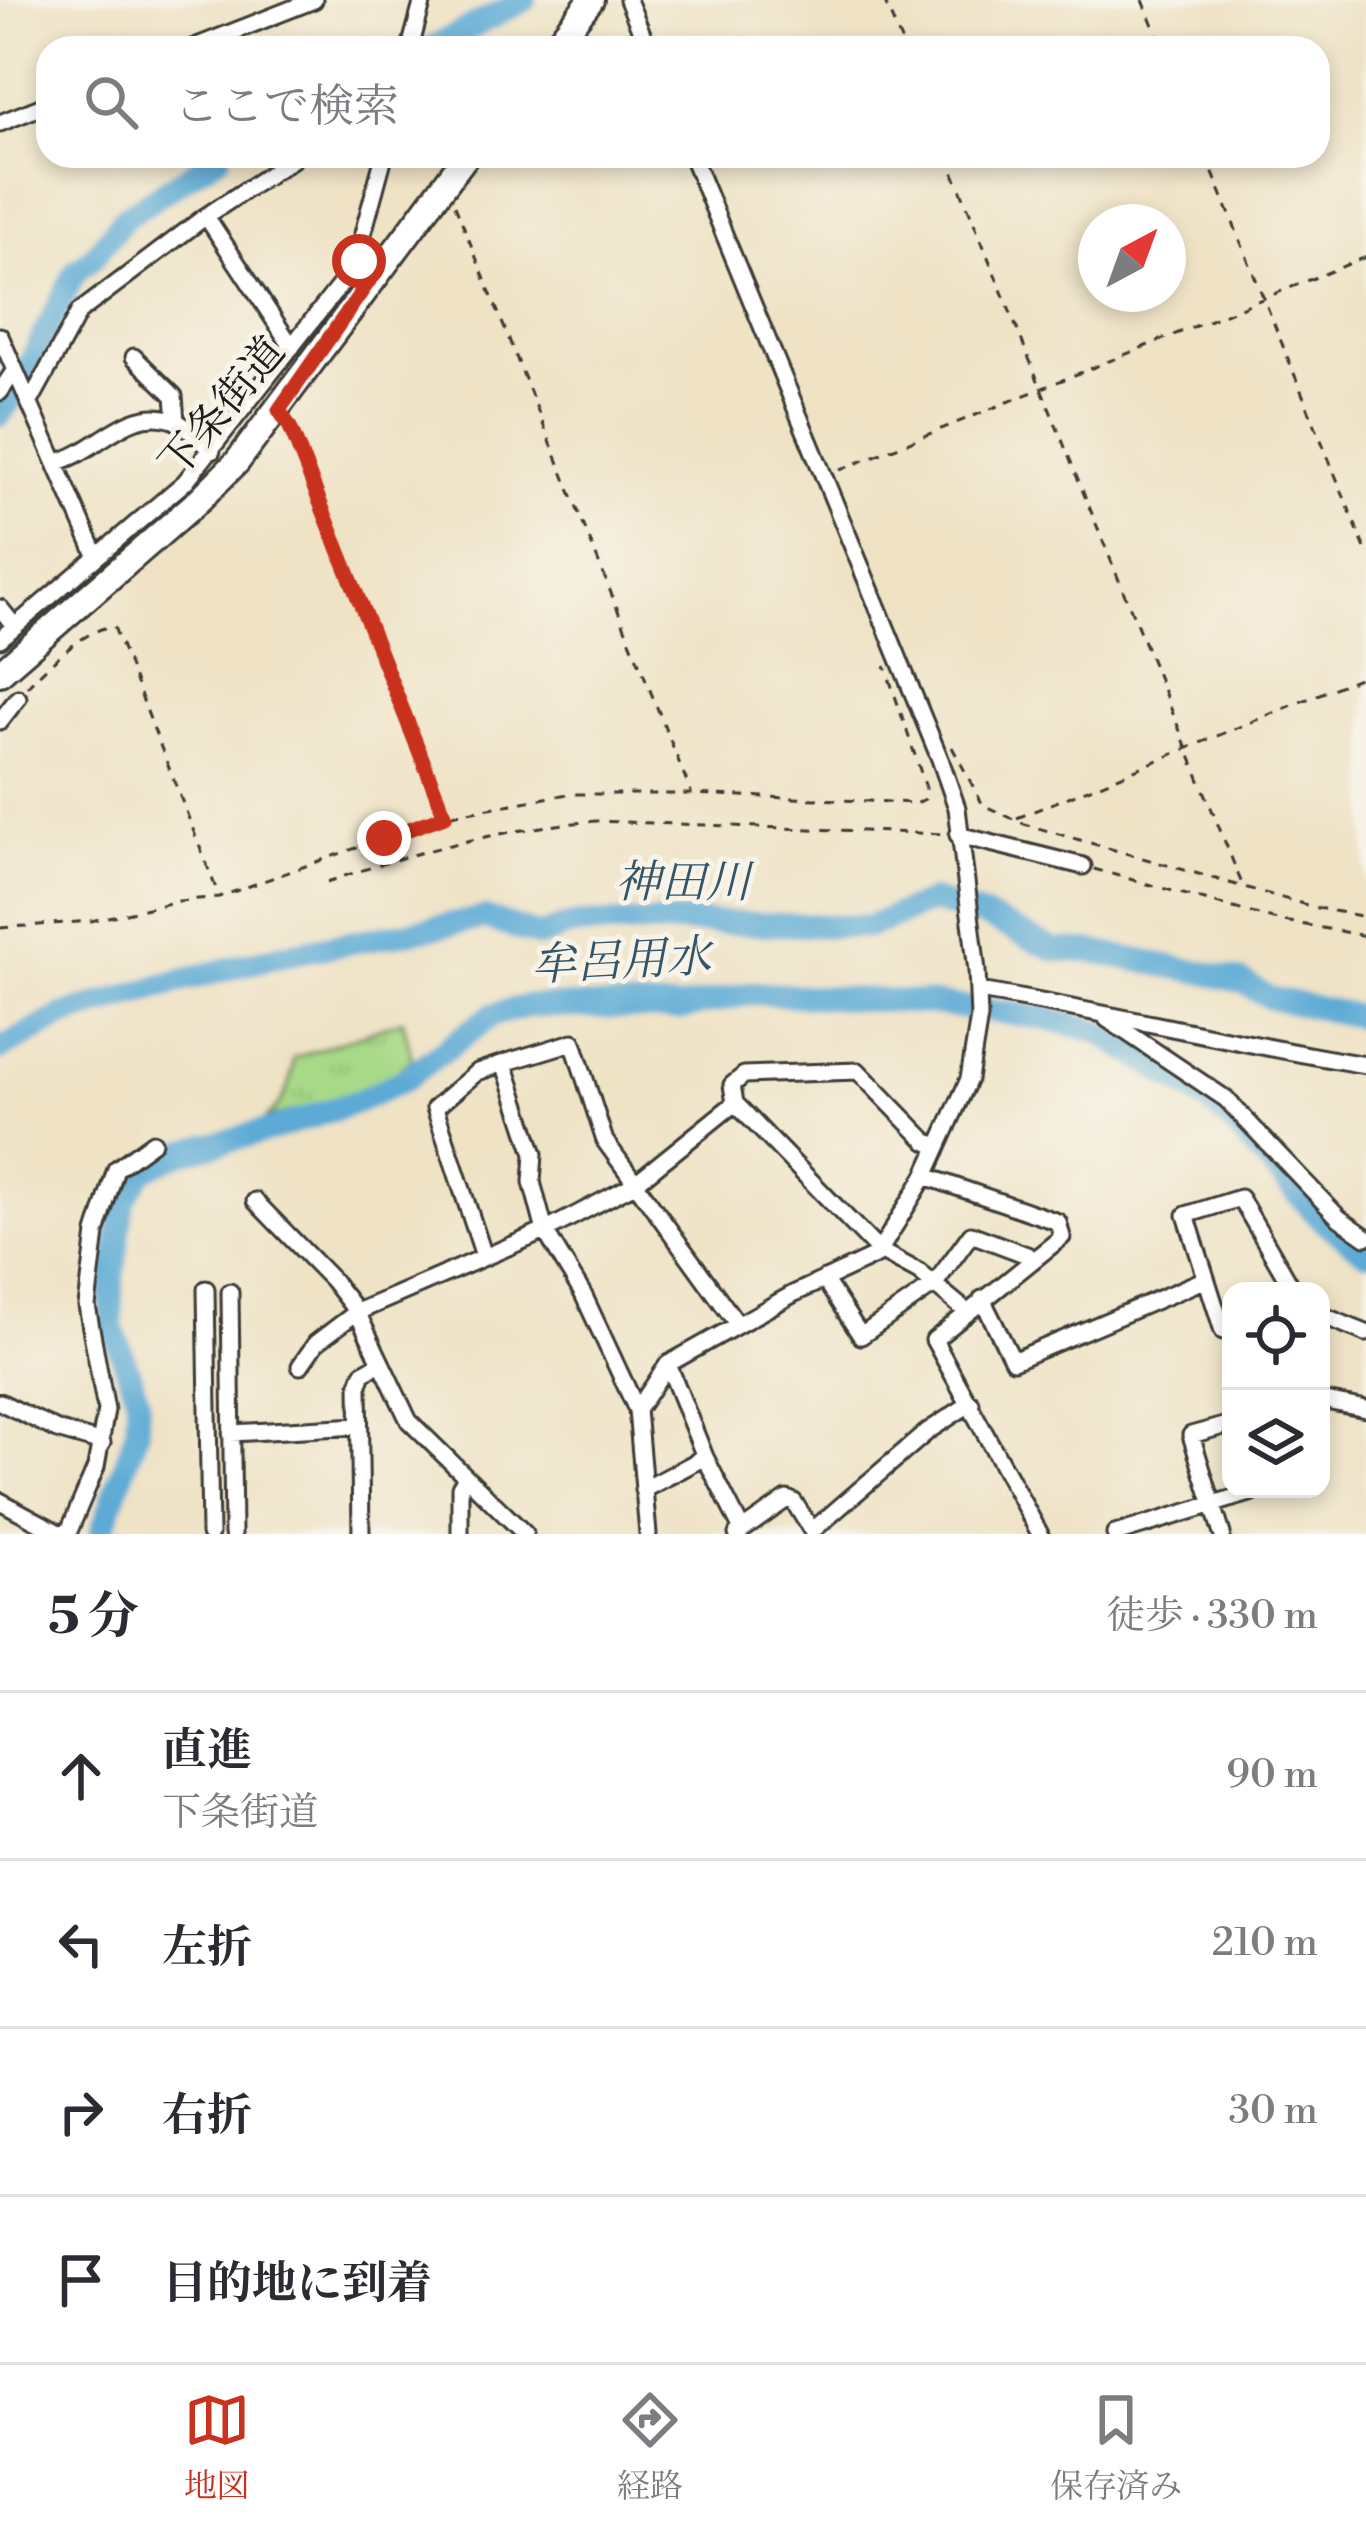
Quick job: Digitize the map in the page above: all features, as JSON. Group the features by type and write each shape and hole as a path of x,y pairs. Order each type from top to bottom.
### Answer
{"main road":[{"path":"562,36 591,0"},
{"name":"下条街道","path":"0,674 49,611 197,502 237,462 279,410 304,346 456,168"}],"street":[{"path":"222,36 314,0"},
{"path":"414,36 423,0"},
{"path":"628,0 643,36"},
{"path":"0,123 36,109"},
{"path":"30,402 79,311 279,168"},
{"path":"367,267 358,252 381,168"},
{"path":"637,1410 668,1364 877,1255 925,1176 969,1079 980,1017 957,808 697,168"},
{"path":"0,638 13,624 49,611 97,554 170,496 304,346 206,216"},
{"path":"0,336 97,554"},
{"path":"134,357 174,396 176,422"},
{"path":"0,392 15,370"},
{"path":"56,462 75,458 125,424 158,419 176,422 212,452"},
{"path":"0,608 13,624"},
{"path":"0,721 18,698"},
{"path":"958,839 1083,866"},
{"path":"979,994 1366,1065"},
{"path":"1100,1013 1226,1099 1339,1218 1366,1237"},
{"path":"484,1256 435,1108 477,1072 573,1042 605,1142 737,1325"},
{"path":"504,1063 534,1154 532,1182 545,1231 583,1294 637,1410 648,1534"},
{"path":"936,1146 858,1071 744,1075 732,1085 735,1103 878,1250 920,1272 966,1311"},
{"path":"300,1366 316,1343 357,1312 545,1231 633,1185 735,1103"},
{"path":"0,1502 59,1532 69,1531 101,1444 106,1410 87,1306 96,1233 116,1169 153,1142"},
{"path":"925,1176 1058,1222 1062,1237 934,1340 1033,1531"},
{"path":"1222,1331 1186,1214 1240,1198 1289,1282"},
{"path":"255,1201 357,1312 410,1421 525,1534"},
{"path":"824,1279 861,1336 934,1285 970,1234 1027,1256 1031,1262"},
{"path":"982,1299 1013,1361 1206,1279"},
{"path":"206,1289 211,1534"},
{"path":"230,1292 233,1534"},
{"path":"1330,1319 1366,1333"},
{"path":"361,1534 359,1384 363,1373 380,1363"},
{"path":"668,1364 739,1532 787,1499 794,1502 813,1533 928,1431 970,1403"},
{"path":"0,1402 57,1430 101,1444"},
{"path":"1330,1402 1366,1409"},
{"path":"231,1432 359,1426"},
{"path":"1222,1426 1191,1435 1222,1534"},
{"path":"644,1490 705,1456"},
{"path":"460,1534 460,1487 466,1479"},
{"path":"1115,1534 1235,1498"}],"path":[{"path":"884,0 899,36"},
{"path":"1143,0 1157,36"},
{"path":"952,168 1242,886"},
{"path":"1211,168 1366,551"},
{"path":"445,182 692,794"},
{"path":"822,478 1366,257"},
{"path":"279,410 290,427 445,816"},
{"path":"18,698 48,666 98,629 114,627 219,897"},
{"path":"0,928 91,921 219,897 445,816 568,794 916,802 925,799 926,788 884,664 888,640"},
{"path":"1016,819 1366,675"},
{"path":"948,738 983,805 1016,819 1317,908 1366,917"},
{"path":"327,882 438,846 549,824 598,820 958,839"},
{"path":"1083,866 1273,919 1366,936"}],"green space":[{"path":"403,1020 412,1059 398,1071 343,1097 265,1119 286,1092 294,1058"}],"waterway":[{"path":"454,36 525,0"},
{"path":"0,415 75,272 92,259 125,217 201,168"},
{"name":"神田川","path":"0,1049 63,1016 158,987 282,955 485,918 540,936 572,925 690,922 868,927 932,901 988,918 1055,950 1089,951 1210,974 1243,982 1270,998 1366,1018"},
{"name":"牟呂用水","path":"101,1534 137,1431 138,1399 112,1326 111,1294 123,1201 143,1170 183,1152 359,1101 404,1080 492,1015 528,1006 680,1009 753,993 927,1003 1044,1018 1098,1031 1226,1116 1322,1220 1366,1252"}],"route":[{"path":"359,261 374,274 279,410 290,427 445,816 384,838"}]}
